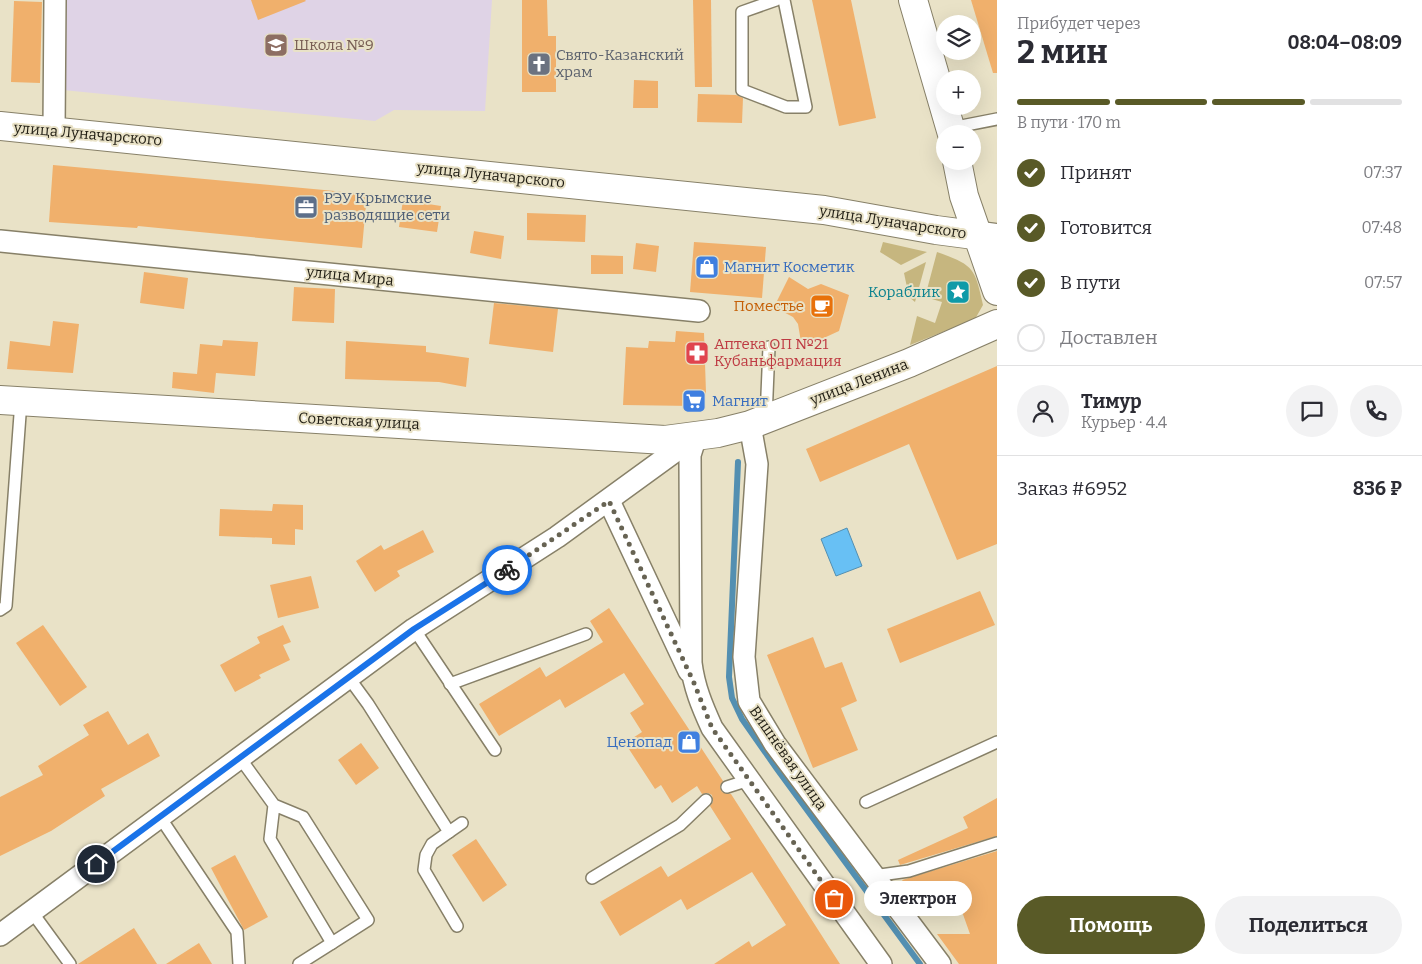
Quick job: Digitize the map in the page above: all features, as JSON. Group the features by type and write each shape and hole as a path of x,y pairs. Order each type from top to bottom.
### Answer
{"main road":[{"path":"913,0 949,125"},
{"name":"улица Луначарского","path":"0,126 824,210 988,237"},
{"path":"959,170 964,196 988,237 997,291"},
{"name":"улица Ленина","path":"707,435 758,422 909,363 997,324"},
{"name":"Советская улица","path":"11,401 655,439 707,435"}],"street":[{"path":"54,130 55,0"},
{"name":"улица Мира","path":"0,241 699,311"},
{"name":"Вишнёвая улица","path":"758,422 744,657 749,701 775,744 940,964"},
{"path":"694,683 691,663 690,455 707,435"},
{"name":"улица Ленина","path":"0,935 414,629 557,538 707,435"},
{"path":"609,501 694,683 712,728 881,964"}],"lane":[{"path":"776,0 742,12 742,90 786,107 806,107 784,0"},
{"path":"974,125 997,119"},
{"path":"758,422 769,347"},
{"path":"0,610 6,606 11,401"},
{"path":"414,629 495,750"},
{"path":"450,684 586,634"},
{"path":"348,678 368,704 449,832"},
{"path":"866,802 997,742"},
{"path":"240,758 274,804 303,817 368,920 299,964"},
{"path":"727,787 750,780"},
{"path":"592,878 680,825 706,800"},
{"path":"274,804 270,839 332,943"},
{"path":"160,817 237,932 239,964"},
{"path":"458,926 424,870 426,855 432,844 462,823"},
{"path":"873,876 909,871 997,843"},
{"path":"32,912 70,964"}],"shaded area":[{"name":"Школа №9","path":"63,0 492,0 485,111 394,110 375,121 63,90"},
{"path":"883,242 927,252 901,265 880,252"},
{"path":"937,252 958,260 970,269 978,283 983,305 975,319 910,345 917,316 935,323 942,302 925,297"},
{"path":"926,262 915,302 909,297 904,273"}],"water":[{"path":"847,528 862,566 836,576 821,539"}],"building":[{"path":"251,0 305,0 306,1 258,20"},
{"name":"Свято-Казанский храм","path":"522,0 547,0 548,36 556,36 556,92 522,92"},
{"path":"693,0 711,0 712,87 695,87"},
{"path":"812,0 851,0 876,118 839,126"},
{"path":"971,0 997,0 997,73 993,73 981,33 981,15 976,15"},
{"path":"14,1 42,2 40,83 11,82"},
{"path":"634,80 658,81 658,108 633,108"},
{"path":"698,94 736,95 743,98 742,123 697,122"},
{"path":"53,165 367,194 362,248 138,226 137,228 49,222"},
{"path":"403,200 441,206 437,232 399,227"},
{"path":"527,213 586,215 585,242 527,240"},
{"path":"474,231 504,236 501,259 470,253"},
{"path":"694,242 766,247 762,298 690,292"},
{"path":"636,243 659,246 656,272 633,269"},
{"path":"591,255 623,256 623,274 591,274"},
{"path":"144,272 188,278 184,309 140,303"},
{"name":"Поместье","path":"789,277 808,289 821,284 849,295 839,331 802,348 798,324 793,317 774,307"},
{"path":"294,287 335,289 334,323 292,321"},
{"path":"494,303 558,309 553,352 489,344"},
{"path":"53,321 79,324 73,373 7,369 10,341 50,346"},
{"path":"676,331 704,333 706,393 693,406 623,405 626,347 648,348 649,341 675,342"},
{"path":"223,340 258,342 255,376 216,373 214,393 172,388 173,372 197,374 200,344 222,346"},
{"path":"346,341 426,346 426,352 469,358 466,387 439,382 345,379"},
{"path":"997,366 997,544 957,560 909,444 820,482 806,449"},
{"path":"273,504 303,505 303,530 295,529 295,545 272,544 272,538 219,536 220,509 272,511"},
{"path":"423,530 434,552 397,571 400,576 375,592 356,561 381,545 384,550"},
{"path":"311,576 319,608 278,618 270,585"},
{"path":"980,591 995,625 900,663 887,629"},
{"path":"609,608 723,781 720,786 722,792 731,794 840,964 714,964 749,941 752,947 786,925 752,872 687,910 681,899 620,936 600,902 661,866 668,877 731,839 710,806 713,802 712,795 708,793 702,794 697,786 672,803 661,785 655,789 625,743 642,732 630,713 644,704 624,673 565,708 560,699 499,736 479,704 540,667 546,677 603,642 590,621"},
{"path":"43,625 87,687 60,706 16,643"},
{"path":"283,625 291,642 283,645 290,660 259,675 261,678 235,692 220,665 260,643 257,637"},
{"path":"813,637 825,668 842,662 857,701 841,708 858,750 813,768 767,655"},
{"path":"108,711 128,745 148,733 160,756 101,789 105,796 51,831 0,856 0,797 43,775 38,766 89,735 83,725"},
{"path":"361,743 379,768 356,785 338,760"},
{"path":"997,798 997,836 900,865 898,860 968,828 963,817"},
{"path":"476,839 507,885 483,902 452,855"},
{"path":"997,851 997,964 959,964 937,934 970,934 954,889 925,911 902,880"},
{"path":"235,855 268,917 244,930 211,868"},
{"path":"134,928 157,964 78,964"},
{"path":"199,943 212,964 166,964"}],"waterway":[{"path":"738,462 729,677 732,698 742,719 777,769 920,964"}],"way so far":[{"path":"507,570 557,538 609,501 694,683 701,705 712,728 834,899"}],"place":[{"name":"Школа №9","path":"276,45"},
{"name":"Свято-Казанский храм","path":"539,64"},
{"name":"РЭУ Крымские разводящие сети","path":"306,207"},
{"name":"Магнит Косметик","path":"707,267"},
{"name":"Кораблик","path":"958,292"},
{"name":"Поместье","path":"822,306"},
{"name":"Аптека ОП №21 Кубаньфармация","path":"697,353"},
{"name":"Магнит","path":"694,401"},
{"name":"Ценопад","path":"689,742"},
{"name":"Электрон","path":"834,899"}],"route":[{"path":"96,864 414,629 507,570"}]}
